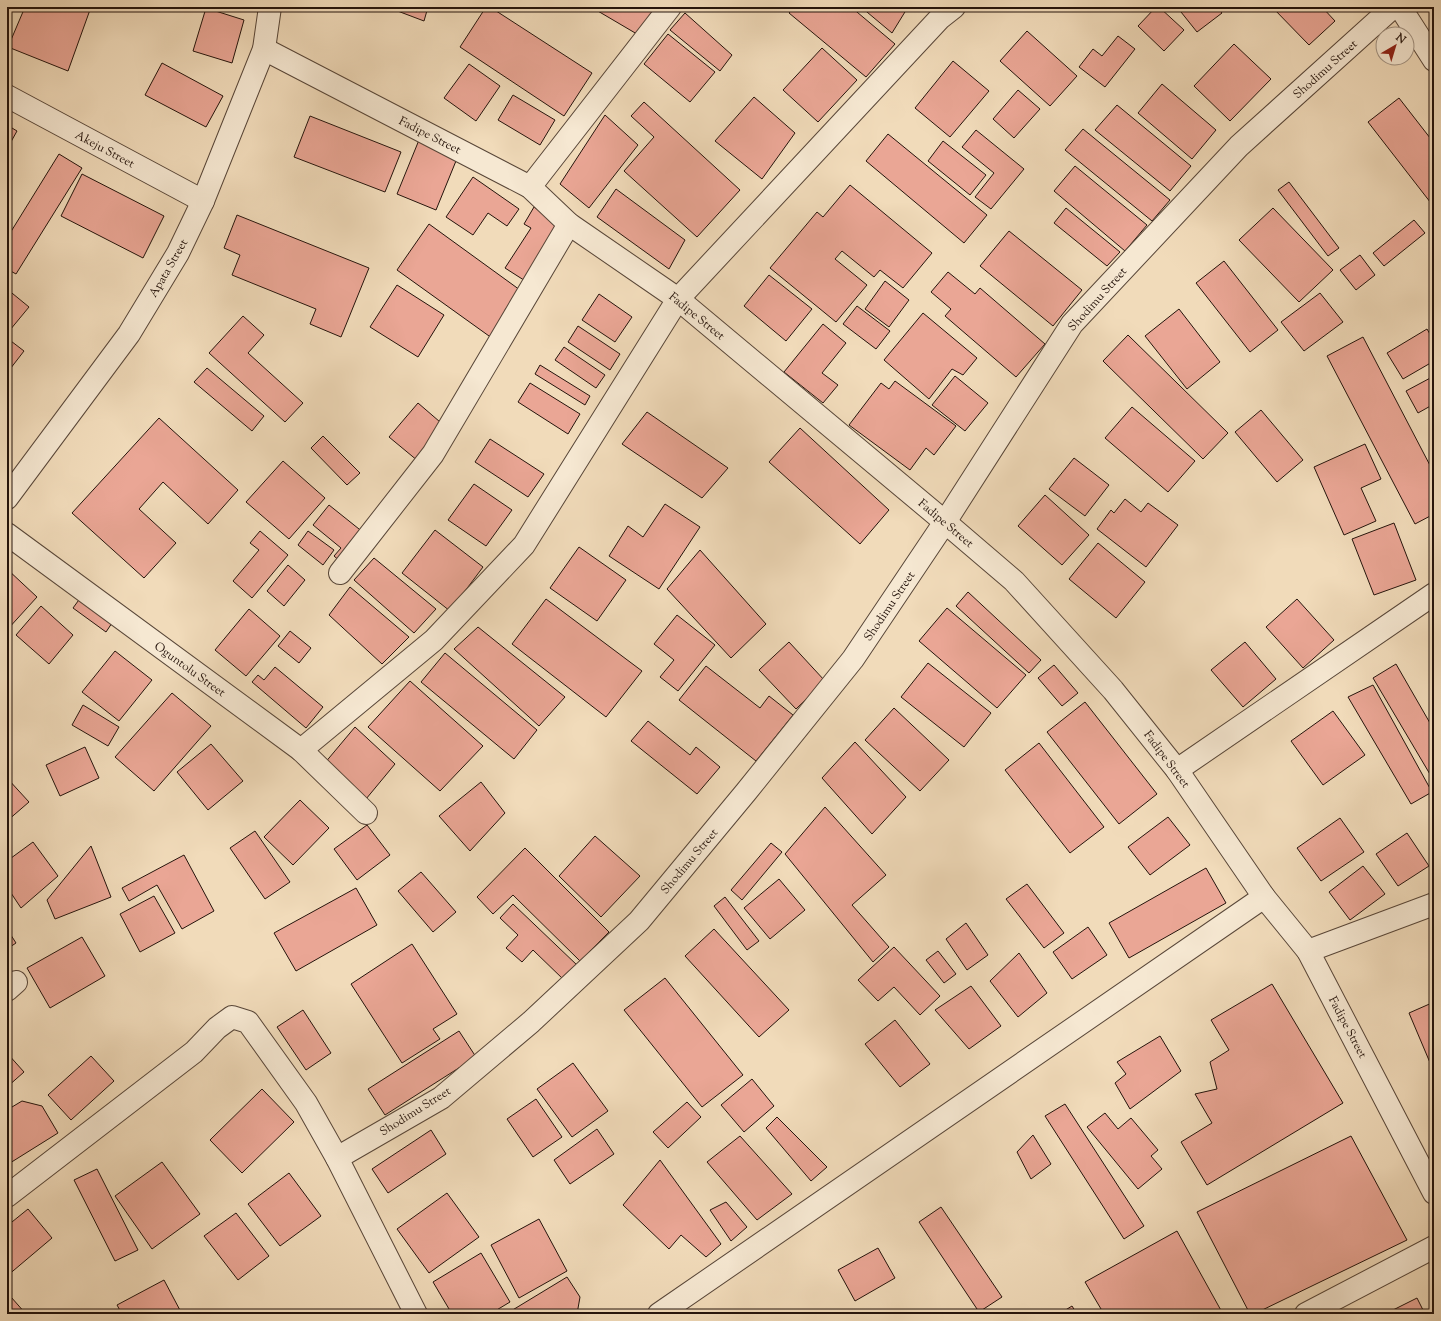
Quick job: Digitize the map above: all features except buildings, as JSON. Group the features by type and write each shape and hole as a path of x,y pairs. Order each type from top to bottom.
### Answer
{"street":[{"name":"Apata Street","path":"7,498 129,334 178,253 203,201 264,49 270,7"},
{"path":"530,187 670,7"},
{"path":"301,750 434,640 524,545 678,299 934,24 954,7"},
{"name":"Shodimu Street","path":"337,1158 441,1098 531,1022 639,921 853,660 945,522 1072,324 1239,146 1393,7"},
{"path":"1400,7 1434,60"},
{"name":"Fadipe Street","path":"264,49 530,187 569,224 678,299 1014,581 1113,690 1178,770 1264,897 1308,951 1432,1184"},
{"name":"Akeju Street","path":"7,96 203,201"},
{"path":"340,573 433,454 569,224"},
{"name":"Oguntolu Street","path":"7,534 301,750 366,813"},
{"path":"1178,770 1434,594"},
{"path":"659,1314 1264,897"},
{"path":"1308,951 1434,904"},
{"path":"7,1196 188,1056 217,1028 232,1017 248,1022 306,1103 337,1158 416,1314"},
{"path":"1306,1314 1434,1247"}]}
